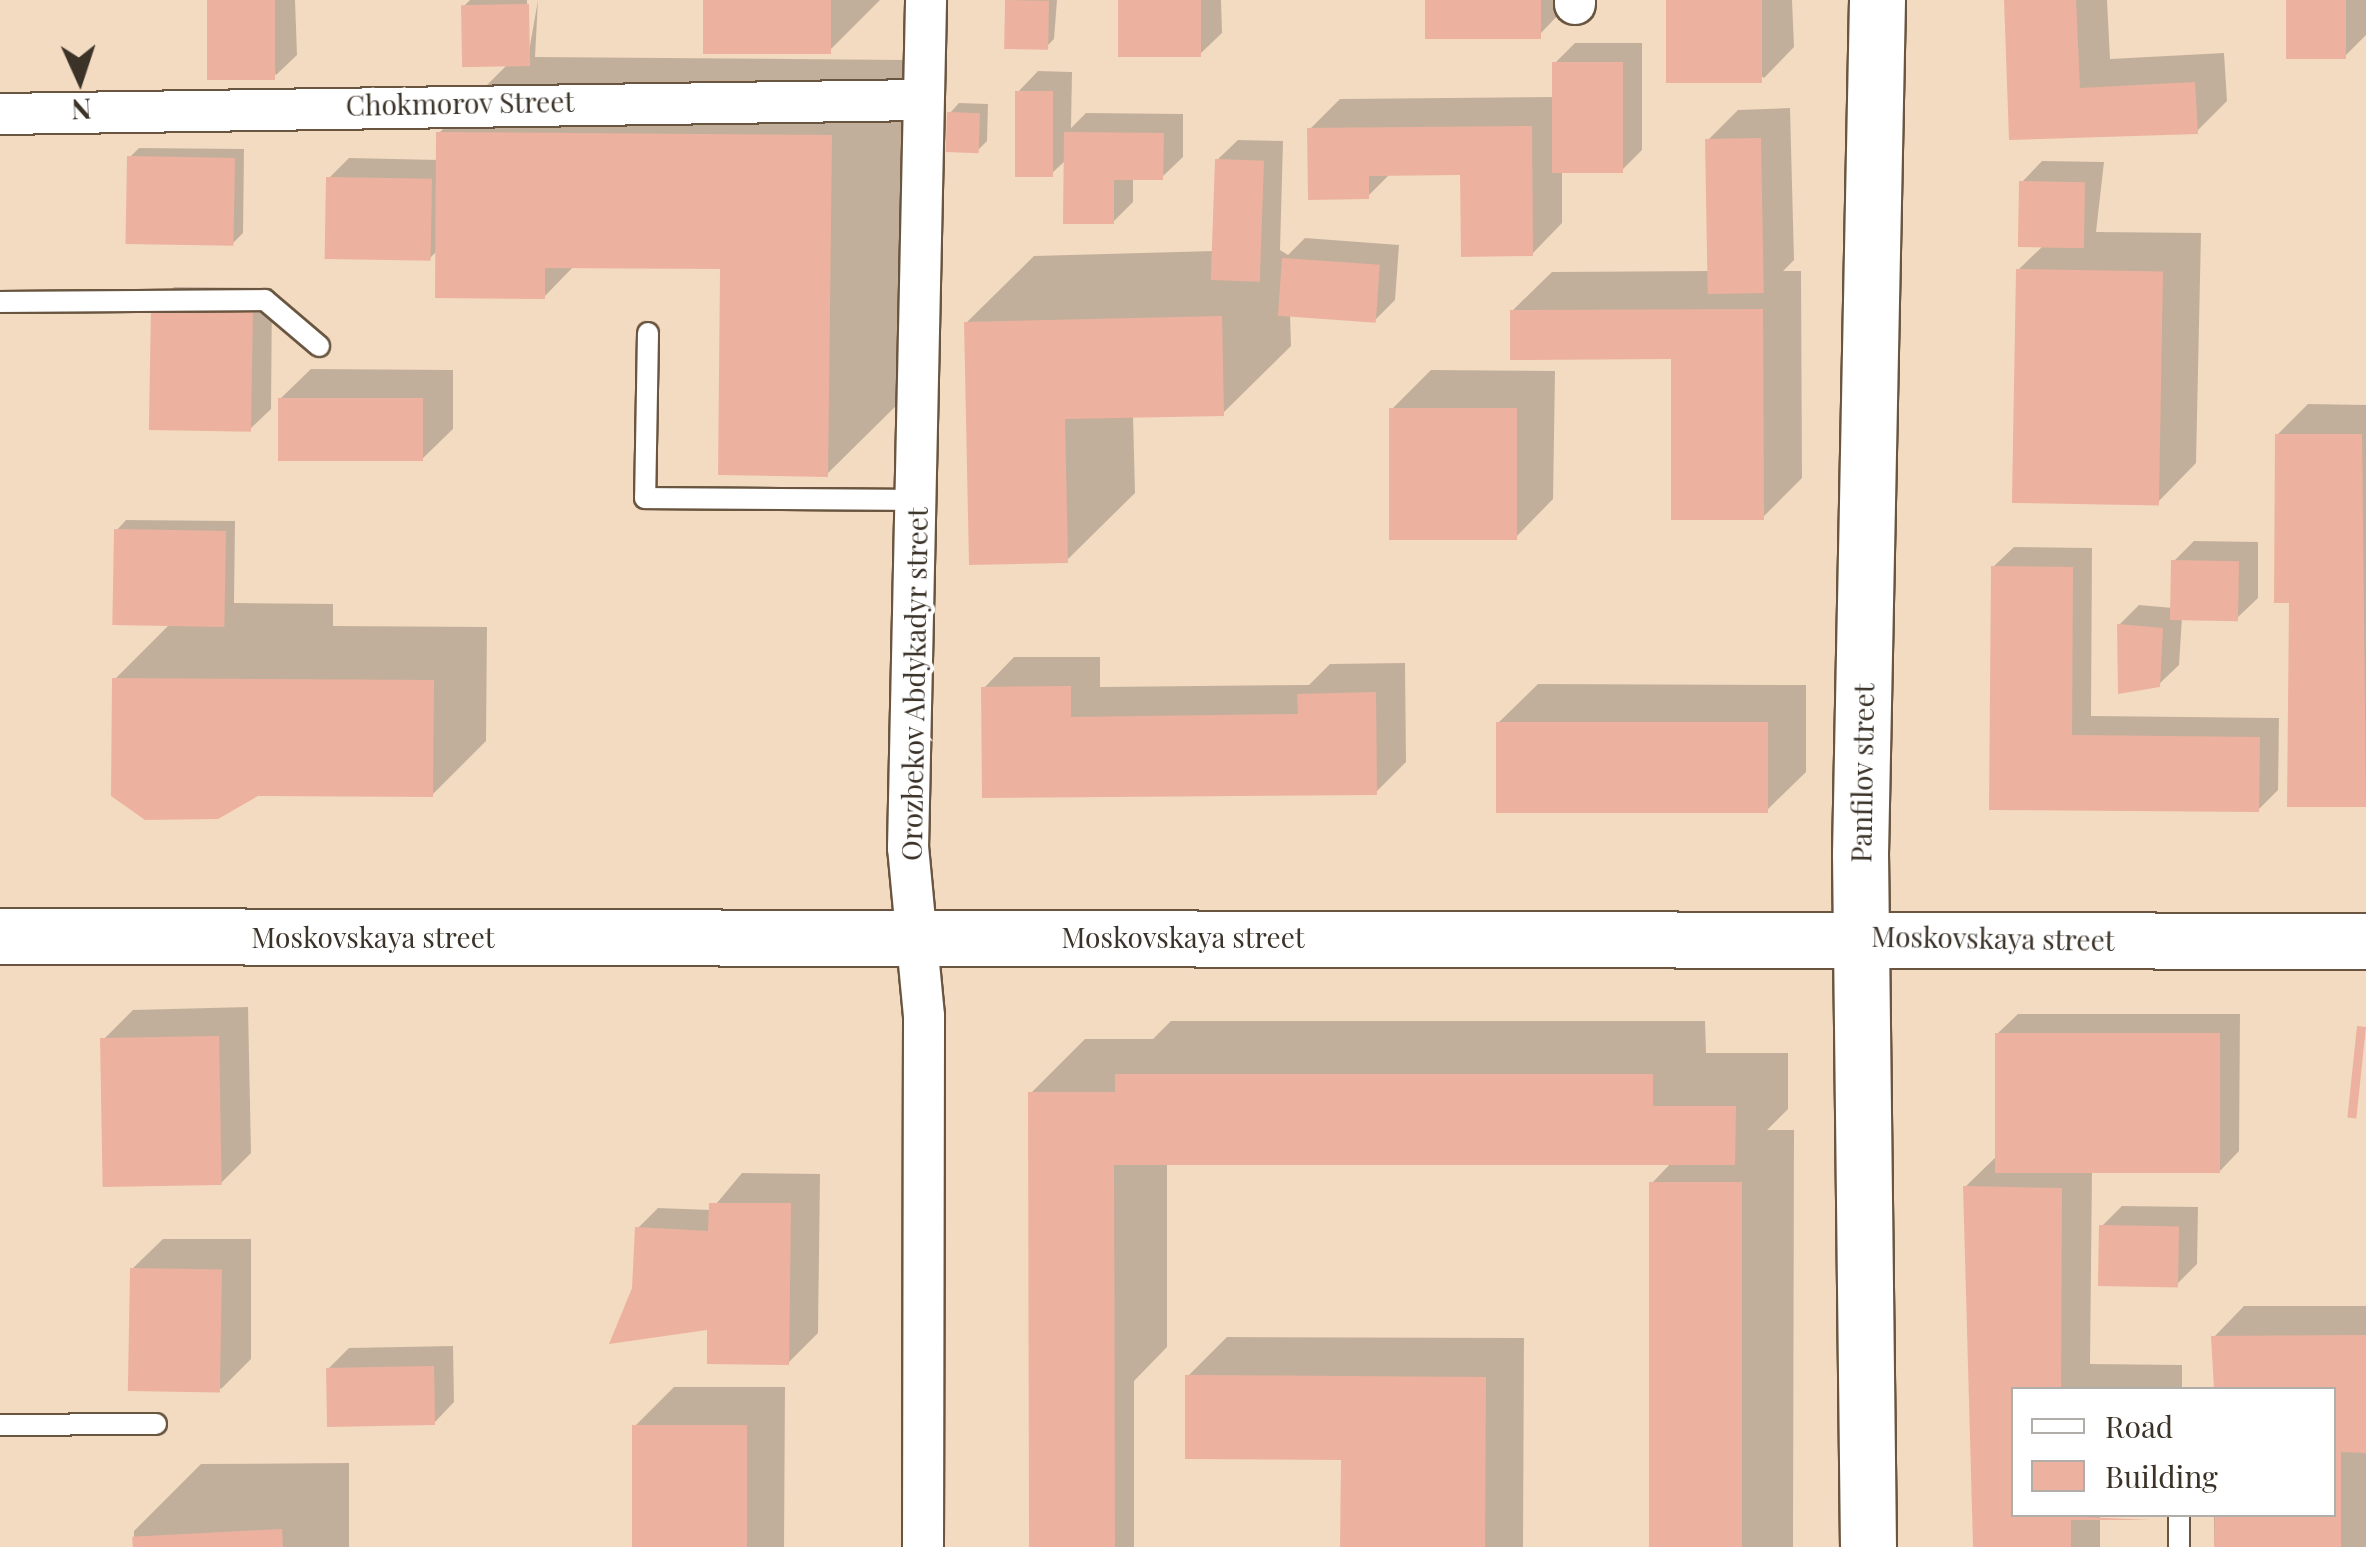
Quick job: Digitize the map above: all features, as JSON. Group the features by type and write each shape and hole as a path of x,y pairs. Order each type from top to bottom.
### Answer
{"main road":[{"name":"Panfilov street","path":"1868,1547 1862,936 1876,0"},
{"name":"Moskovskaya street","path":"0,936 1862,936 2366,941"}],"street":[{"name":"Orozbekov Abdykadyr street","path":"923,1547 920,937 908,848 920,100 926,0"},
{"name":"Chokmorov Street","path":"0,114 920,100"}],"lane":[{"path":"0,302 264,300 320,346"},
{"path":"648,334 645,498 916,500"},
{"path":"0,1426 156,1424"},
{"path":"2179,1517 2179,1547"}],"building":[{"path":"207,0 275,0 275,80 207,80"},
{"path":"703,0 831,0 831,54 703,54"},
{"path":"1005,0 1049,1 1048,50 1004,49"},
{"path":"1118,0 1201,0 1201,57 1118,57"},
{"path":"1425,0 1541,0 1541,39 1425,39"},
{"path":"1666,0 1762,0 1762,83 1666,83"},
{"path":"2004,0 2076,0 2080,88 2195,82 2198,134 2009,140"},
{"path":"2286,0 2346,0 2346,59 2286,59"},
{"path":"529,4 530,66 462,67 461,5"},
{"path":"1552,62 1623,62 1623,173 1552,173"},
{"path":"1015,91 1053,91 1053,177 1015,177"},
{"path":"947,112 980,113 979,153 946,152"},
{"path":"1532,126 1533,256 1461,257 1460,175 1369,176 1369,199 1308,200 1307,128"},
{"path":"436,132 832,135 828,477 718,475 720,269 545,268 545,299 435,298"},
{"path":"1064,132 1164,133 1163,180 1114,180 1114,224 1063,224"},
{"path":"1761,138 1764,293 1708,294 1705,139"},
{"path":"127,156 235,158 233,246 125,244"},
{"path":"1215,159 1264,161 1260,282 1211,280"},
{"path":"326,177 432,179 431,261 325,259"},
{"path":"2019,181 2085,182 2084,248 2018,247"},
{"path":"1282,258 1380,265 1376,323 1278,316"},
{"path":"2016,269 2163,272 2159,506 2012,503"},
{"path":"151,307 253,309 251,432 149,430"},
{"path":"1763,309 1764,520 1671,520 1671,359 1510,360 1510,310"},
{"path":"1222,316 1224,416 1065,419 1068,563 969,565 964,322"},
{"path":"278,398 423,398 423,461 278,461"},
{"path":"1389,408 1517,408 1517,540 1389,540"},
{"path":"2275,434 2362,434 2366,807 2287,807 2289,603 2274,603"},
{"path":"114,529 226,531 224,627 112,625"},
{"path":"2171,560 2239,561 2238,621 2170,620"},
{"path":"1991,566 2073,567 2072,735 2260,737 2259,812 1989,810"},
{"path":"2117,624 2163,628 2160,687 2118,694"},
{"path":"112,678 434,680 433,797 258,796 218,819 145,820 111,796"},
{"path":"1071,686 1071,717 1298,714 1297,694 1376,692 1377,795 982,798 981,687"},
{"path":"1496,722 1768,722 1768,813 1496,813"},
{"path":"2357,1026 2366,1027 2356,1118 2347,1117"},
{"path":"1995,1033 2220,1033 2220,1173 1995,1173"},
{"path":"219,1036 222,1185 103,1187 100,1038"},
{"path":"1115,1074 1653,1074 1653,1106 1736,1106 1735,1165 1114,1165 1115,1547 1029,1547 1028,1092 1115,1092"},
{"path":"1649,1182 1742,1182 1742,1547 1649,1547"},
{"path":"1963,1186 2062,1188 2061,1387 2011,1387 2011,1517 2152,1520 2071,1520 2071,1547 1973,1547"},
{"path":"709,1203 791,1203 789,1365 707,1364 707,1330 609,1344 632,1288 635,1227 708,1231"},
{"path":"2099,1225 2179,1226 2178,1287 2098,1286"},
{"path":"130,1268 222,1270 220,1393 128,1391"},
{"path":"2366,1335 2366,1453 2341,1452 2341,1547 2214,1547 2215,1517 2336,1517 2336,1387 2214,1387 2211,1336"},
{"path":"434,1366 435,1425 327,1427 326,1368"},
{"path":"1185,1375 1486,1377 1485,1547 1340,1547 1341,1460 1185,1459"},
{"path":"632,1425 747,1425 747,1547 632,1547"},
{"path":"282,1529 283,1547 133,1547 132,1537"}]}
